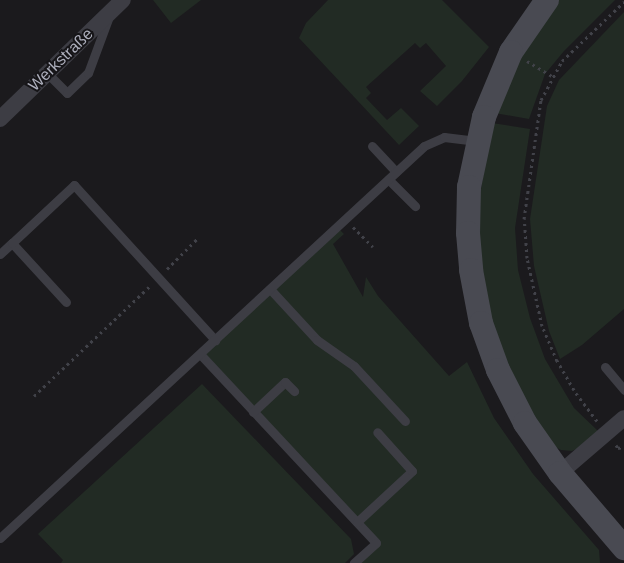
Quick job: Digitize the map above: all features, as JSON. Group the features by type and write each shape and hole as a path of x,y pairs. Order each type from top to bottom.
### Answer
{"street":[{"name":"Werkstraße","path":"0,120 123,0"},
{"path":"546,1 511,52 491,98 478,141 469,187 468,233 471,270 481,323 498,370 525,422 560,473 624,548"},
{"path":"560,473 624,418"}],"lane":[{"path":"47,73 67,93 88,73 111,12"},
{"path":"0,538 396,172 432,142 444,137 478,141"},
{"path":"372,146 396,172"},
{"path":"388,180 415,206"},
{"path":"0,254 74,185 215,340"},
{"path":"12,243 66,302"},
{"path":"270,289 317,340 354,366 405,421"},
{"path":"200,354 376,543 354,563"},
{"path":"605,367 624,390"},
{"path":"253,412 285,382 294,391"},
{"path":"357,522 412,471 377,432"}],"path":[{"path":"624,2 562,61 552,76 541,100 536,125 524,220 526,258 542,326 557,361 574,390 618,448 624,447"},
{"path":"511,52 552,76"},
{"path":"346,219 373,248"},
{"path":"34,396 159,278 198,238"}],"shaded area":[{"path":"153,0 201,0 171,23"},
{"path":"328,0 442,0 489,47 462,81 437,106 420,91 446,66 426,43 420,48 415,43 366,87 371,93 366,98 387,120 401,108 419,126 399,145 299,38 306,23"},
{"path":"559,0 615,0 564,51 545,74 529,119 495,113 512,73 534,31"},
{"path":"624,12 624,309 582,345 560,359 549,331 534,266 530,219 547,106 559,80"},
{"path":"492,123 530,129 515,228 518,270 530,318 545,359 574,408 597,430 597,435 583,446 572,451 561,450 552,445 530,411 510,372 493,326 483,278 479,238 479,201"},
{"path":"337,227 344,234 333,244 363,297 366,277 378,296 449,376 467,362 494,418 533,474 599,550 600,563 354,563 376,543 200,354"},
{"path":"202,384 351,539 354,554 345,563 61,563 63,560 38,534"}]}
